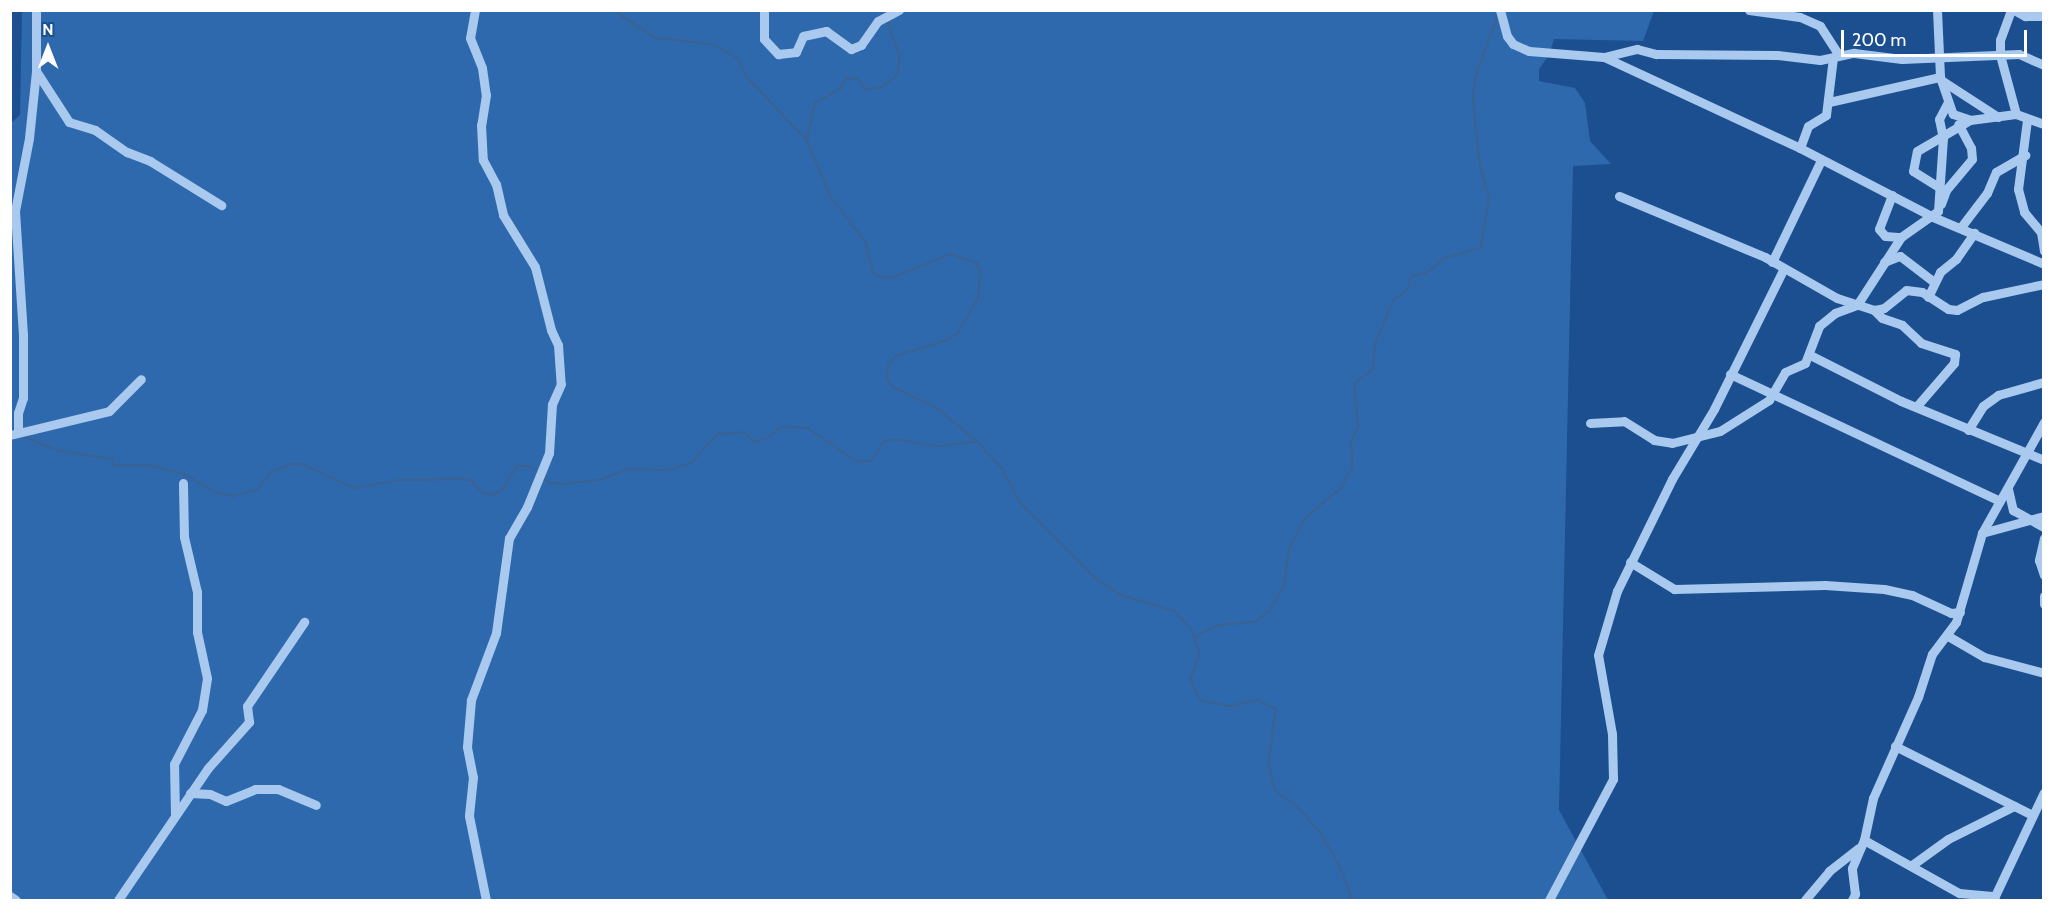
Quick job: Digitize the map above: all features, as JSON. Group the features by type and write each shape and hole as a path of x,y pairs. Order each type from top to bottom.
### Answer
{"street":[{"path":"36,10 36,71 15,211 23,336 23,398 14,434 109,411 141,379"},
{"path":"474,10 470,38 482,68 486,95 481,125 483,160 496,184 503,216 535,267 550,330 558,345 561,384 552,404 549,453 527,507 509,538 496,633 470,706 467,755 473,777 469,816 486,900"},
{"path":"764,10 764,39 778,54 796,52 803,36 826,31 851,49 861,45 878,21 899,10"},
{"path":"1500,10 1507,36 1519,47 1604,57 1800,148 1933,217 2043,264"},
{"path":"1749,10 1800,17 1820,26 1836,56 1827,116 1808,126 1800,148"},
{"path":"1590,423 1624,421 1662,443 1697,438 1731,426 1773,393 1785,372 1800,368 1810,355 1819,326 1835,313 1857,305 1901,237 1933,217 1946,190 1972,159 1940,78 1937,10"},
{"path":"2016,114 2000,55 2000,40 2013,10 2025,16 2043,16"},
{"path":"1604,57 1637,49 1667,55 1778,55 1820,60 1836,56 1938,58 2000,55 2028,56 2043,66"},
{"path":"36,71 69,122 95,130 127,152 150,161 221,205"},
{"path":"1829,102 1940,78 1998,117"},
{"path":"1940,206 1937,186 1943,135 1939,119 1948,102"},
{"path":"1953,114 1970,120 2016,114 2027,120 2043,124"},
{"path":"1937,186 1912,169 1917,151 1970,120"},
{"path":"2027,120 2025,155 2018,189 2025,214 2041,232 2043,251"},
{"path":"1961,228 1987,193 1996,172 2025,155"},
{"path":"1772,262 1821,160"},
{"path":"10,176 22,169"},
{"path":"1892,195 1879,230 1885,236 1901,237"},
{"path":"1619,196 1772,262 1783,270 1857,305 1874,310 1884,308 1906,290 1928,297 1948,309 1957,310 1983,297 2043,284"},
{"path":"1928,297 1934,282 1974,233"},
{"path":"1883,262 1900,256 1934,282"},
{"path":"1549,900 1613,779 1612,734 1598,655 1630,562 1783,270"},
{"path":"1874,310 1882,318 1902,326 1920,343 1955,354 1954,363 1916,407"},
{"path":"1810,355 1916,407 2043,460"},
{"path":"1730,374 2000,501"},
{"path":"1968,430 1983,405 1998,395 2043,382"},
{"path":"1852,900 1855,894 1852,868 1863,843 1873,798 1932,654 1948,636 1960,612 1982,533 2028,454 2043,422"},
{"path":"174,814 174,764 202,710 207,678 197,632 197,592 184,537 183,483"},
{"path":"2008,489 2013,510 2043,527"},
{"path":"1982,533 2033,521 2043,516"},
{"path":"2043,538 2039,560 2043,575"},
{"path":"1630,562 1674,589 1815,585 1884,589 1912,595 1951,613 1960,612"},
{"path":"2043,596 2043,604"},
{"path":"118,900 174,814 225,746 249,722 247,706 304,622"},
{"path":"1948,636 1984,657 2043,674"},
{"path":"1895,746 2032,815"},
{"path":"190,793 210,794 226,801 255,789 278,789 316,805"},
{"path":"1863,843 1912,865 1959,893 1994,898 2032,815 2041,805 2043,792"},
{"path":"1912,865 1948,839 2014,806"},
{"path":"1805,900 1829,871 1863,843"},
{"path":"10,896 16,900"}],"shaded area":[{"path":"22,11 1654,11 1643,41 1554,39 1549,55 1539,69 1539,81 1575,88 1585,103 1590,141 1611,164 1573,166 1559,810 1608,900 11,900 10,124 20,115"}],"waterway":[{"path":"613,10 656,38 712,44 739,59 747,77 807,140 831,197 866,242 873,273 881,277 894,277 951,254 977,263 981,270 979,298 958,333 949,340 897,356 889,364 887,379 893,387 937,408 977,441 1002,468 1020,502 1095,578 1121,595 1175,611 1193,632 1200,655 1191,679 1201,701 1230,706 1258,700 1276,709 1269,765 1276,792 1295,804 1320,832 1339,864 1353,900"},
{"path":"1195,637 1219,625 1255,622 1269,611 1284,587 1289,549 1305,518 1341,488 1352,467 1351,441 1358,427 1354,384 1373,369 1375,344 1393,301 1407,290 1412,276 1426,273 1445,258 1481,248 1489,198 1480,166 1473,100 1475,78 1497,17"},
{"path":"807,140 815,103 840,89 847,78 858,79 867,90 881,87 897,76 900,57 887,21"},
{"path":"544,477 550,483 562,484 600,480 628,469 668,470 691,463 718,434 744,432 755,442 770,437 780,427 808,428 858,462 872,460 884,442 894,439 938,446 977,441"},
{"path":"23,436 59,451 114,459 114,465 147,465 184,474 215,492 233,496 257,490 271,472 291,464 301,464 355,488 399,480 462,479 472,481 483,493 494,495 502,490 517,466 531,466 538,472"}]}
